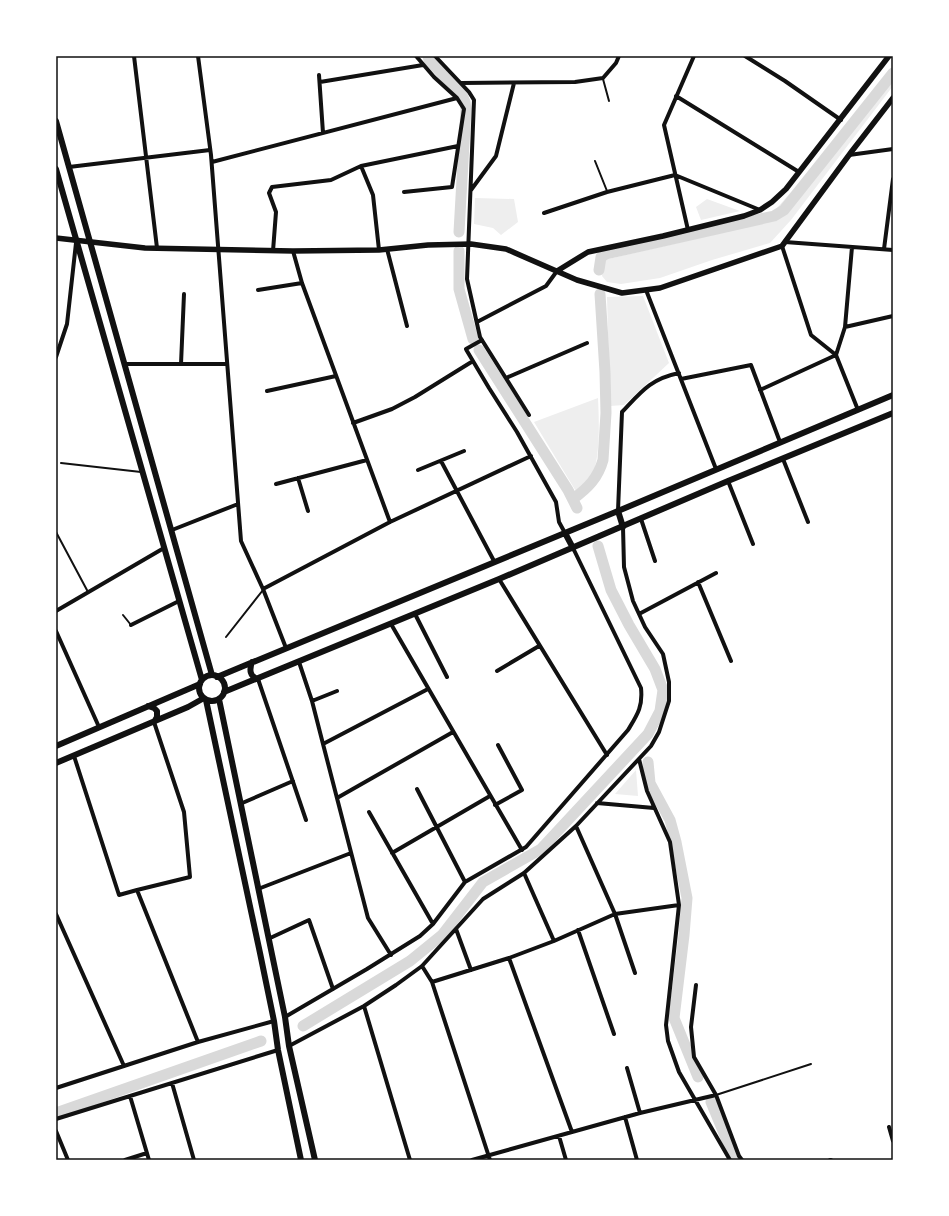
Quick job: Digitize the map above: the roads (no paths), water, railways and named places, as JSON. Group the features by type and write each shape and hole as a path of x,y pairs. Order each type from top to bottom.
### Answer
{"main road":[{"path":"56,121 172,530 215,676 224,683 224,692"},
{"path":"56,173 179,601 201,682 200,694 205,699 210,701 219,699 224,692 499,579 728,481 893,413"},
{"path":"56,746 201,682 205,678 215,676 252,662 618,511 893,395"},
{"path":"618,511 622,527"},
{"path":"565,533 573,548"},
{"path":"252,662 250,671 252,676 258,679"},
{"path":"56,763 205,699"},
{"path":"205,699 274,1021 278,1050 301,1160"},
{"path":"219,699 285,1017 289,1046 315,1160"},
{"path":"147,706 154,708 157,711 157,717 154,722"},
{"path":"274,1021 285,1017"},
{"path":"278,1050 289,1046"}],"street":[{"path":"134,56 158,248"},
{"path":"198,56 212,162 241,541 263,589 286,648"},
{"path":"404,192 452,187 464,109 457,98 423,65 416,56"},
{"path":"435,56 461,83 474,100 467,279 480,337 529,415"},
{"path":"461,83 575,82 603,78 616,63 619,56"},
{"path":"688,230 664,124 694,56"},
{"path":"745,56 785,81 841,120"},
{"path":"477,322 546,286 557,271 588,252 688,230 744,216 760,210 772,202 786,189 841,120 850,105 889,56"},
{"path":"320,82 423,65"},
{"path":"319,75 323,134"},
{"path":"470,190 496,156 514,83"},
{"path":"676,96 799,172"},
{"path":"212,162 457,98"},
{"path":"784,244 848,156 893,98"},
{"path":"273,250 276,212 269,193 272,187 331,180 361,166 458,146"},
{"path":"848,156 893,149"},
{"path":"69,167 210,150"},
{"path":"361,166 373,194 379,250"},
{"path":"544,213 607,192 675,175 760,210"},
{"path":"884,249 893,179"},
{"path":"56,238 158,248 293,251 379,250 428,245 468,244 506,249 577,280 622,293 660,288 784,244 893,250"},
{"path":"56,358 67,324 76,240"},
{"path":"784,244 811,335 836,355 858,410"},
{"path":"760,390 836,355 846,327 852,247"},
{"path":"387,249 407,326"},
{"path":"293,251 302,283 390,522"},
{"path":"258,290 302,283"},
{"path":"646,290 716,469"},
{"path":"181,364 184,294"},
{"path":"846,327 893,316"},
{"path":"482,340 466,349 472,361 518,432 556,502 559,522 565,533"},
{"path":"506,378 587,343"},
{"path":"353,423 392,409 472,361"},
{"path":"125,364 227,364"},
{"path":"681,379 751,365 780,442"},
{"path":"618,511 622,412 651,383 665,376 679,373"},
{"path":"267,391 336,376"},
{"path":"418,470 464,451"},
{"path":"263,589 390,522 531,456"},
{"path":"783,459 808,522"},
{"path":"276,484 367,460"},
{"path":"441,461 494,561"},
{"path":"298,478 308,511"},
{"path":"728,481 753,544"},
{"path":"172,530 238,504"},
{"path":"641,519 655,561"},
{"path":"289,1046 364,1006 422,966 484,899 524,873 576,826 651,746 659,732 669,701 669,682 662,654 645,627 633,601 624,567 622,527"},
{"path":"56,611 164,548"},
{"path":"285,1017 391,955 420,936 433,924 465,882 526,847 607,755 628,730 638,714 641,705 641,688 573,548"},
{"path":"639,614 716,573"},
{"path":"499,579 607,755"},
{"path":"698,582 731,661"},
{"path":"131,625 179,601"},
{"path":"415,614 447,677"},
{"path":"390,624 522,850"},
{"path":"56,630 99,727"},
{"path":"497,671 540,646"},
{"path":"299,662 312,701 368,918 391,955"},
{"path":"258,679 306,820"},
{"path":"323,744 428,689"},
{"path":"312,701 337,691"},
{"path":"74,756 119,895 190,877 184,812 154,722"},
{"path":"337,798 453,732"},
{"path":"495,805 522,790 498,745"},
{"path":"639,759 647,792 670,842 679,905 666,1025 668,1041 680,1072 730,1160"},
{"path":"240,804 292,782"},
{"path":"417,789 465,882"},
{"path":"392,853 490,796"},
{"path":"597,804 654,808"},
{"path":"369,812 433,924"},
{"path":"576,826 615,914 635,973"},
{"path":"258,889 351,853"},
{"path":"524,873 554,941"},
{"path":"137,890 198,1042"},
{"path":"432,982 509,958 554,941 615,914 679,905"},
{"path":"56,914 124,1066"},
{"path":"268,939 309,920 333,989"},
{"path":"456,929 472,970"},
{"path":"578,930 614,1034"},
{"path":"509,958 572,1132"},
{"path":"422,966 432,982 489,1158"},
{"path":"696,984 691,1027 694,1057 716,1095 739,1156 742,1160"},
{"path":"364,1006 410,1160"},
{"path":"56,1088 198,1042 274,1021"},
{"path":"56,1119 278,1050"},
{"path":"627,1068 640,1113"},
{"path":"172,1083 194,1160"},
{"path":"472,1160 489,1158 625,1117 716,1095"},
{"path":"130,1096 149,1160"},
{"path":"625,1117 638,1160"},
{"path":"889,1127 893,1141"},
{"path":"56,1131 68,1160"},
{"path":"559,1136 566,1160"},
{"path":"125,1160 147,1153"}],"lane":[{"path":"603,78 609,100"},
{"path":"595,161 607,192"},
{"path":"61,463 142,472"},
{"path":"56,532 88,592"},
{"path":"226,637 263,589"},
{"path":"123,615 131,625"},
{"path":"716,1095 811,1064"}],"waterway":[{"path":"428,56 429,60 462,95 465,102 466,109 459,232"},
{"path":"599,270 601,257 606,254 774,216 784,210 893,73"},
{"path":"459,251 459,289 473,339"},
{"path":"573,499 592,482 603,460 606,413 600,294"},
{"path":"479,350 568,490 577,508"},
{"path":"303,1026 410,961 442,935 483,882 541,849 648,734 660,711 663,690 655,669 629,625 611,590 598,546"},
{"path":"648,762 650,783 670,820 687,898 674,1018 698,1077"},
{"path":"56,1113 261,1041"},
{"path":"711,1102 735,1160"}]}
